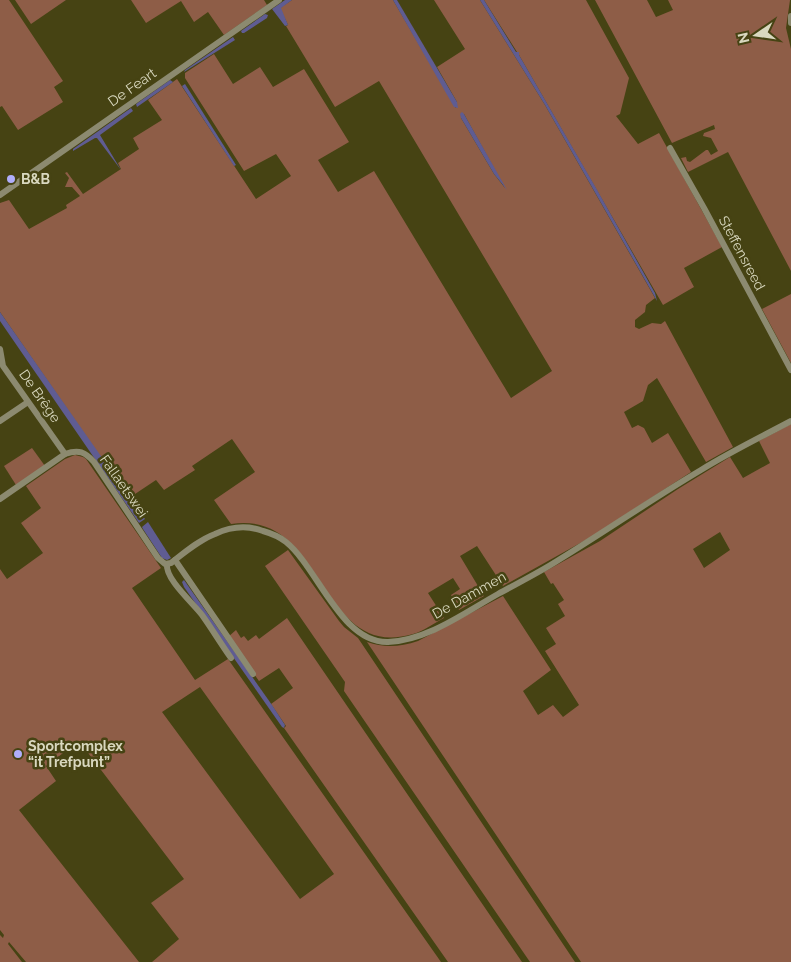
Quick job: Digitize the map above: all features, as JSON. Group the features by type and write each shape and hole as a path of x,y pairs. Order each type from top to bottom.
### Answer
{"street":[{"name":"De Feart","path":"0,195 279,0"},
{"path":"791,16 791,23"},
{"name":"Steffensreed","path":"670,148 791,370"},
{"name":"De Brêge","path":"0,350 3,366 65,454"},
{"path":"0,421 28,402"},
{"name":"De Dammen","path":"175,560 210,536 222,531 245,528 267,532 285,541 297,553 340,614 356,631 375,640 385,642 402,641 440,626 548,566 701,470 738,448 791,421"},
{"name":"Fallaetswei","path":"65,454 78,451 88,456 158,558 167,564 167,570 186,599 201,614 231,658"},
{"path":"0,499 65,454"},
{"path":"167,564 175,560 253,674"}],"shaded area":[{"path":"0,0 9,0 63,81 54,87 63,102 18,130 2,106 0,107"},
{"path":"15,0 66,0 31,24"},
{"path":"131,0 264,0 267,5 224,35 208,12 194,22 181,1 146,23"},
{"path":"285,0 292,0 281,8 288,25 285,26 272,9"},
{"path":"292,0 393,0 456,108 457,102 437,67 465,49 434,0 480,0 545,105 655,298 646,305 645,312 635,320 635,327 639,329 652,323 661,324 665,321 733,447 706,462 657,378 648,385 643,401 624,412 632,428 638,425 644,428 652,443 668,433 691,472 591,537 503,586 477,546 460,556 484,596 459,610 451,595 460,589 453,578 428,593 444,618 413,634 382,637 358,627 339,608 305,560 286,539 262,526 231,524 214,500 255,472 232,439 192,466 195,470 164,490 156,480 129,498 0,312 0,203 9,200 29,229 67,208 66,205 80,196 72,187 65,187 69,178 65,173 67,172 83,194 121,169 118,163 139,149 133,138 162,120 148,100 177,79 256,199 291,176 276,154 244,171 185,78 185,73 214,54 233,84 260,67 273,87 304,69 349,142 318,160 338,192 374,171 511,398 552,371 379,81 335,107 286,26 288,25 280,8","holes":["464,114 505,188 494,174 461,118"]},
{"path":"393,0 397,0 457,102 458,108 454,107"},
{"path":"480,0 484,0 516,52 519,52 655,293 657,301 545,105"},
{"path":"484,0 586,0 629,78 620,114 616,116 638,144 659,133 722,247 684,268 694,287 663,305 519,52 517,52"},
{"path":"595,0 647,0 656,17 673,10 668,0 790,0 786,28 791,49 791,271 728,152 688,172 681,158 686,157 687,161 690,162 706,150 711,155 718,151 711,138 703,136 704,133 715,129 714,125 672,143"},
{"path":"265,14 268,15 267,18 242,33 241,31"},
{"path":"233,37 235,40 184,72 185,70"},
{"path":"170,80 173,82 137,107 136,104"},
{"path":"185,84 236,165 234,166 182,86"},
{"path":"131,108 133,111 100,135 121,170 97,138 73,151 73,149"},
{"path":"462,112 507,190 494,174 461,118 460,114"},
{"path":"791,294 791,363 762,309"},
{"path":"0,312 145,519 139,523 0,321"},
{"path":"791,424 791,962 581,962 367,642 392,646 418,641 503,596 551,670 523,691 538,715 553,705 563,717 579,705 545,651 556,644 546,628 565,616 558,604 564,600 544,572 600,541 730,457 743,478 770,463 759,441","holes":["720,532 730,550 704,568 693,549"]},
{"path":"32,448 45,466 16,485 4,466"},
{"path":"75,455 86,459 161,568 132,588 195,680 228,659 441,962 152,962 179,939 151,903 184,879 79,741 46,766 56,781 19,810 139,962 26,962 9,942 8,944 22,962 0,962 0,935 3,938 4,935 0,930 0,569 7,579 43,553 21,523 41,508 26,486 65,459","holes":["200,687 334,874 300,899 162,712"]},
{"path":"148,522 171,558 167,560 162,558 143,529 142,527"},
{"path":"288,550 339,621 358,638 575,962 530,962 344,691 345,682 265,566"},
{"path":"184,580 272,705 285,725 284,728 184,587 182,582"},
{"path":"287,618 522,962 448,962 284,728 286,726 271,704 293,688 279,668 259,681 228,637 236,630 241,638 244,636 248,641 256,635 259,639"}],"place":[{"name":"B&B","path":"11,179"},
{"name":"Sportcomplex “it Trefpunt”","path":"18,754"}]}
